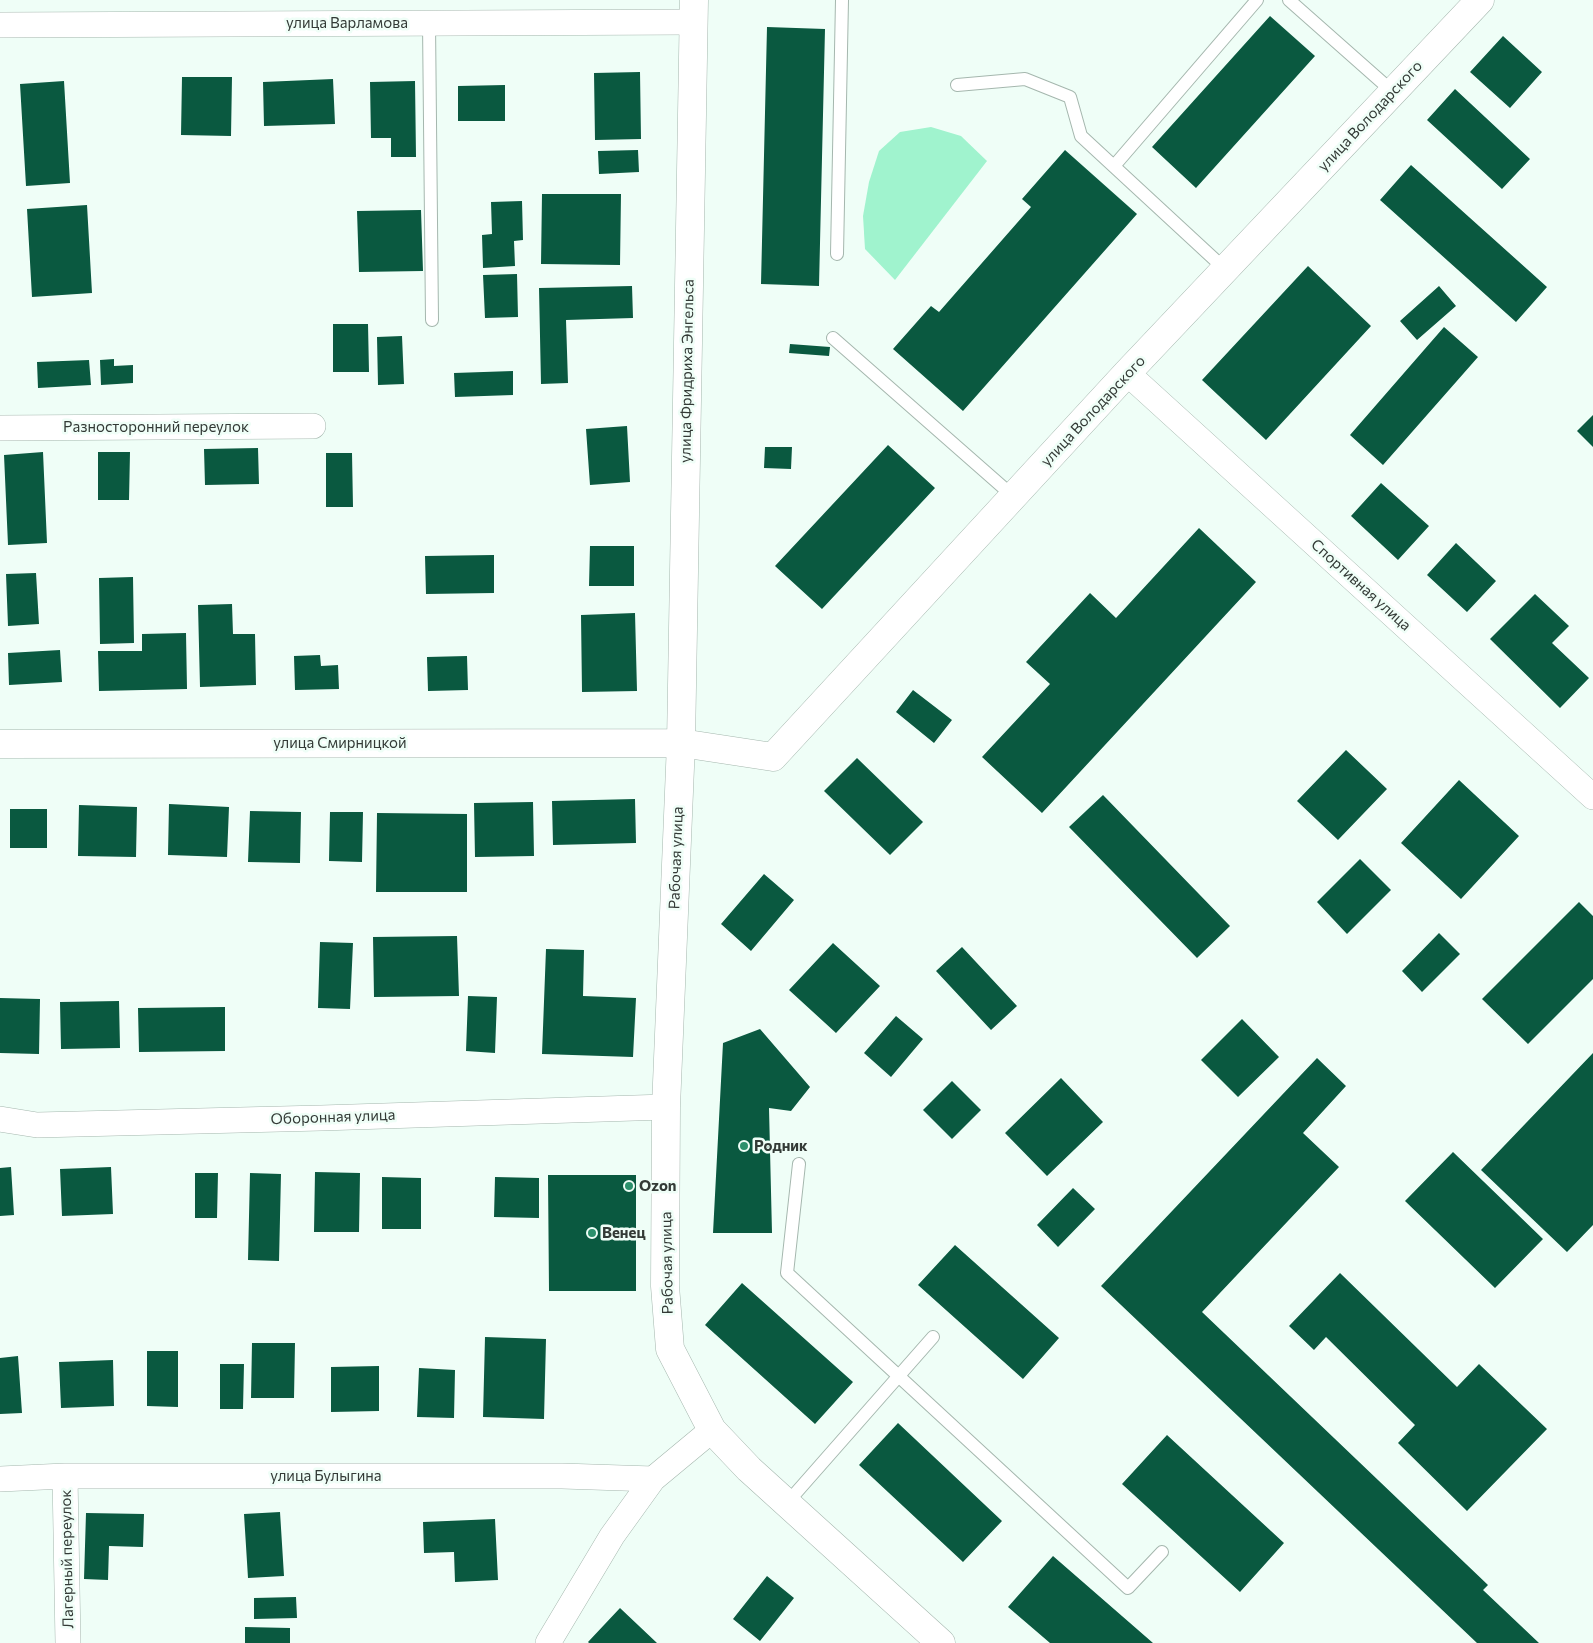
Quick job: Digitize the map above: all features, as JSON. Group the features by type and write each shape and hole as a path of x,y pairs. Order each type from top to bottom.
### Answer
{"main road":[{"name":"улица Володарского","path":"681,743 773,757 1127,373 1480,0"},
{"name":"улица Фридриха Энгельса","path":"681,743 694,11"},
{"name":"улица Смирницкой","path":"0,744 681,743"},
{"name":"Рабочая улица","path":"681,743 666,1107 666,1286 670,1349 712,1430 749,1469 941,1643"}],"street":[{"name":"улица Варламова","path":"0,25 428,23 694,11"},
{"name":"Спортивная улица","path":"1127,373 1593,796"},
{"name":"Разносторонний переулок","path":"0,428 313,426"},
{"name":"Оборонная улица","path":"0,1119 37,1124 321,1118 666,1107"},
{"path":"548,1643 612,1536 653,1479 712,1430"},
{"name":"улица Булыгина","path":"0,1479 65,1476 562,1476 653,1479"},
{"name":"Лагерный переулок","path":"65,1476 68,1643"}],"lane":[{"path":"836,254 842,0"},
{"path":"1114,166 1257,0"},
{"path":"1289,0 1393,92"},
{"path":"428,23 432,320"},
{"path":"957,86 1025,79 1070,97 1081,136 1226,270"},
{"path":"833,338 1014,497"},
{"path":"799,1164 787,1273 1128,1588 1162,1552"},
{"path":"786,1503 933,1337"}],"green space":[{"path":"931,127 961,136 987,161 895,280 865,249 863,216 869,182 879,151 900,132"}],"building":[{"path":"1270,16 1315,56 1196,188 1152,147"},
{"path":"767,27 825,29 819,286 761,284"},
{"path":"1503,36 1542,72 1510,108 1470,72"},
{"path":"640,72 641,139 595,140 594,73"},
{"path":"182,77 232,77 231,136 181,135"},
{"path":"333,79 335,124 264,126 263,82"},
{"path":"64,81 70,183 26,186 20,84"},
{"path":"415,81 416,157 391,157 391,138 371,138 370,82"},
{"path":"505,85 505,121 458,121 458,86"},
{"path":"1455,89 1530,159 1502,189 1427,120"},
{"path":"638,150 639,172 599,174 598,151"},
{"path":"1065,150 1137,214 963,411 893,349 931,306 939,312 1031,207 1022,199"},
{"path":"1411,165 1547,287 1516,322 1380,200"},
{"path":"542,194 621,194 620,265 541,264"},
{"path":"522,201 523,240 514,241 515,266 483,268 482,235 492,234 491,202"},
{"path":"87,205 92,293 32,297 27,209"},
{"path":"421,210 423,271 359,272 357,211"},
{"path":"1308,266 1371,326 1266,440 1202,380"},
{"path":"517,274 518,317 485,318 483,275"},
{"path":"632,286 633,318 566,320 568,383 541,384 539,288"},
{"path":"1439,286 1456,306 1417,340 1400,321"},
{"path":"333,324 368,324 369,372 333,372"},
{"path":"1444,327 1478,357 1383,465 1350,435"},
{"path":"402,336 404,384 378,385 377,337"},
{"path":"790,344 830,347 829,356 789,353"},
{"path":"114,359 114,366 133,365 133,383 101,385 100,360"},
{"path":"89,360 91,385 38,388 37,362"},
{"path":"513,371 513,395 455,397 454,373"},
{"path":"1593,415 1593,447 1577,431"},
{"path":"627,426 630,482 590,485 586,429"},
{"path":"888,445 935,488 822,609 775,566"},
{"path":"765,447 792,447 791,469 764,468"},
{"path":"258,448 259,484 205,485 204,449"},
{"path":"43,452 47,543 8,545 4,455"},
{"path":"98,452 130,452 129,500 98,500"},
{"path":"326,453 352,453 353,507 326,507"},
{"path":"1381,483 1429,526 1398,560 1351,516"},
{"path":"1199,528 1256,582 1042,813 982,757 1050,684 1026,662 1090,593 1116,618"},
{"path":"1456,543 1496,581 1467,612 1427,575"},
{"path":"590,546 634,546 634,586 589,586"},
{"path":"494,555 494,593 426,594 425,556"},
{"path":"36,573 39,624 8,626 6,574"},
{"path":"133,577 134,643 100,644 99,578"},
{"path":"1535,594 1569,626 1552,643 1589,678 1560,708 1490,639"},
{"path":"232,604 233,634 255,634 256,685 200,687 198,605"},
{"path":"635,613 637,691 582,692 581,615"},
{"path":"186,633 187,689 99,691 98,651 142,651 142,634"},
{"path":"60,650 62,682 9,685 8,653"},
{"path":"320,655 321,666 338,665 339,689 295,690 294,656"},
{"path":"467,656 468,690 428,691 427,657"},
{"path":"913,690 952,720 934,743 896,712"},
{"path":"1346,750 1387,789 1338,840 1297,801"},
{"path":"857,758 923,822 890,855 824,791"},
{"path":"1459,780 1519,836 1461,899 1401,843"},
{"path":"1103,795 1230,926 1197,958 1069,827"},
{"path":"635,799 636,843 553,845 552,801"},
{"path":"533,802 534,856 475,857 474,803"},
{"path":"169,804 229,807 227,857 168,855"},
{"path":"79,805 137,807 136,857 78,856"},
{"path":"10,809 47,809 47,848 10,848"},
{"path":"250,811 301,812 300,863 248,862"},
{"path":"330,812 363,812 362,862 329,861"},
{"path":"377,813 467,814 467,892 376,892"},
{"path":"1360,859 1391,890 1347,934 1317,902"},
{"path":"764,874 794,900 751,951 721,924"},
{"path":"1579,902 1593,916 1593,979 1528,1044 1482,999"},
{"path":"1439,933 1460,954 1422,992 1402,971"},
{"path":"457,936 459,996 374,997 373,937"},
{"path":"320,942 353,943 350,1009 318,1008"},
{"path":"833,943 880,986 836,1033 789,990"},
{"path":"962,947 1017,1006 991,1030 936,971"},
{"path":"546,949 584,950 583,996 636,998 633,1057 542,1054"},
{"path":"468,996 497,997 495,1053 466,1051"},
{"path":"0,998 40,999 39,1054 0,1053"},
{"path":"119,1001 120,1048 61,1049 60,1002"},
{"path":"225,1007 225,1051 139,1052 138,1008"},
{"path":"896,1016 923,1039 891,1077 864,1053"},
{"path":"1242,1019 1279,1057 1238,1097 1201,1060"},
{"path":"760,1029 810,1087 791,1111 769,1108 772,1233 713,1233 723,1043"},
{"path":"1593,1053 1593,1225 1567,1252 1481,1170"},
{"path":"1317,1058 1346,1086 1303,1133 1339,1167 1202,1312 1488,1585 1483,1590 1539,1643 1477,1643 1101,1286"},
{"path":"1061,1078 1103,1122 1047,1176 1005,1133"},
{"path":"952,1081 981,1110 952,1139 923,1110"},
{"path":"1453,1152 1543,1239 1495,1288 1405,1201"},
{"path":"11,1167 14,1215 0,1216 0,1168"},
{"path":"111,1167 113,1214 62,1216 60,1169"},
{"path":"315,1172 360,1173 359,1232 314,1232"},
{"path":"195,1173 218,1173 217,1218 195,1218"},
{"path":"250,1173 281,1174 279,1261 248,1260"},
{"name":"Венец","path":"548,1175 636,1175 636,1291 549,1291"},
{"path":"382,1177 421,1178 421,1229 382,1229"},
{"path":"495,1177 539,1178 539,1218 494,1217"},
{"path":"1073,1188 1095,1209 1058,1247 1037,1225"},
{"path":"955,1245 1059,1338 1023,1379 918,1285"},
{"path":"1340,1273 1457,1387 1479,1364 1547,1429 1467,1511 1398,1443 1415,1425 1326,1337 1314,1350 1289,1326"},
{"path":"742,1283 853,1382 815,1424 705,1325"},
{"path":"485,1337 546,1339 544,1419 483,1417"},
{"path":"252,1343 295,1343 294,1398 251,1398"},
{"path":"147,1351 178,1351 178,1407 147,1406"},
{"path":"18,1356 22,1413 0,1414 0,1358"},
{"path":"113,1360 114,1406 61,1408 59,1362"},
{"path":"220,1364 244,1364 243,1409 220,1409"},
{"path":"379,1366 379,1411 331,1412 331,1367"},
{"path":"419,1368 455,1370 454,1418 417,1417"},
{"path":"898,1423 1002,1521 963,1562 859,1465"},
{"path":"1167,1435 1284,1543 1240,1592 1122,1484"},
{"path":"280,1512 284,1576 248,1578 244,1514"},
{"path":"86,1513 144,1514 143,1547 109,1546 108,1580 84,1579"},
{"path":"495,1519 498,1580 455,1582 454,1552 424,1553 423,1522"},
{"path":"1053,1556 1153,1643 1050,1643 1008,1607"},
{"path":"767,1576 794,1598 760,1641 733,1619"},
{"path":"296,1597 297,1618 254,1619 254,1598"},
{"path":"620,1608 657,1643 589,1643"},
{"path":"245,1627 290,1628 290,1643 245,1643"}],"place":[{"name":"Родник","path":"744,1146"},
{"name":"Ozon","path":"629,1186"},
{"name":"Венец","path":"592,1233"}]}
